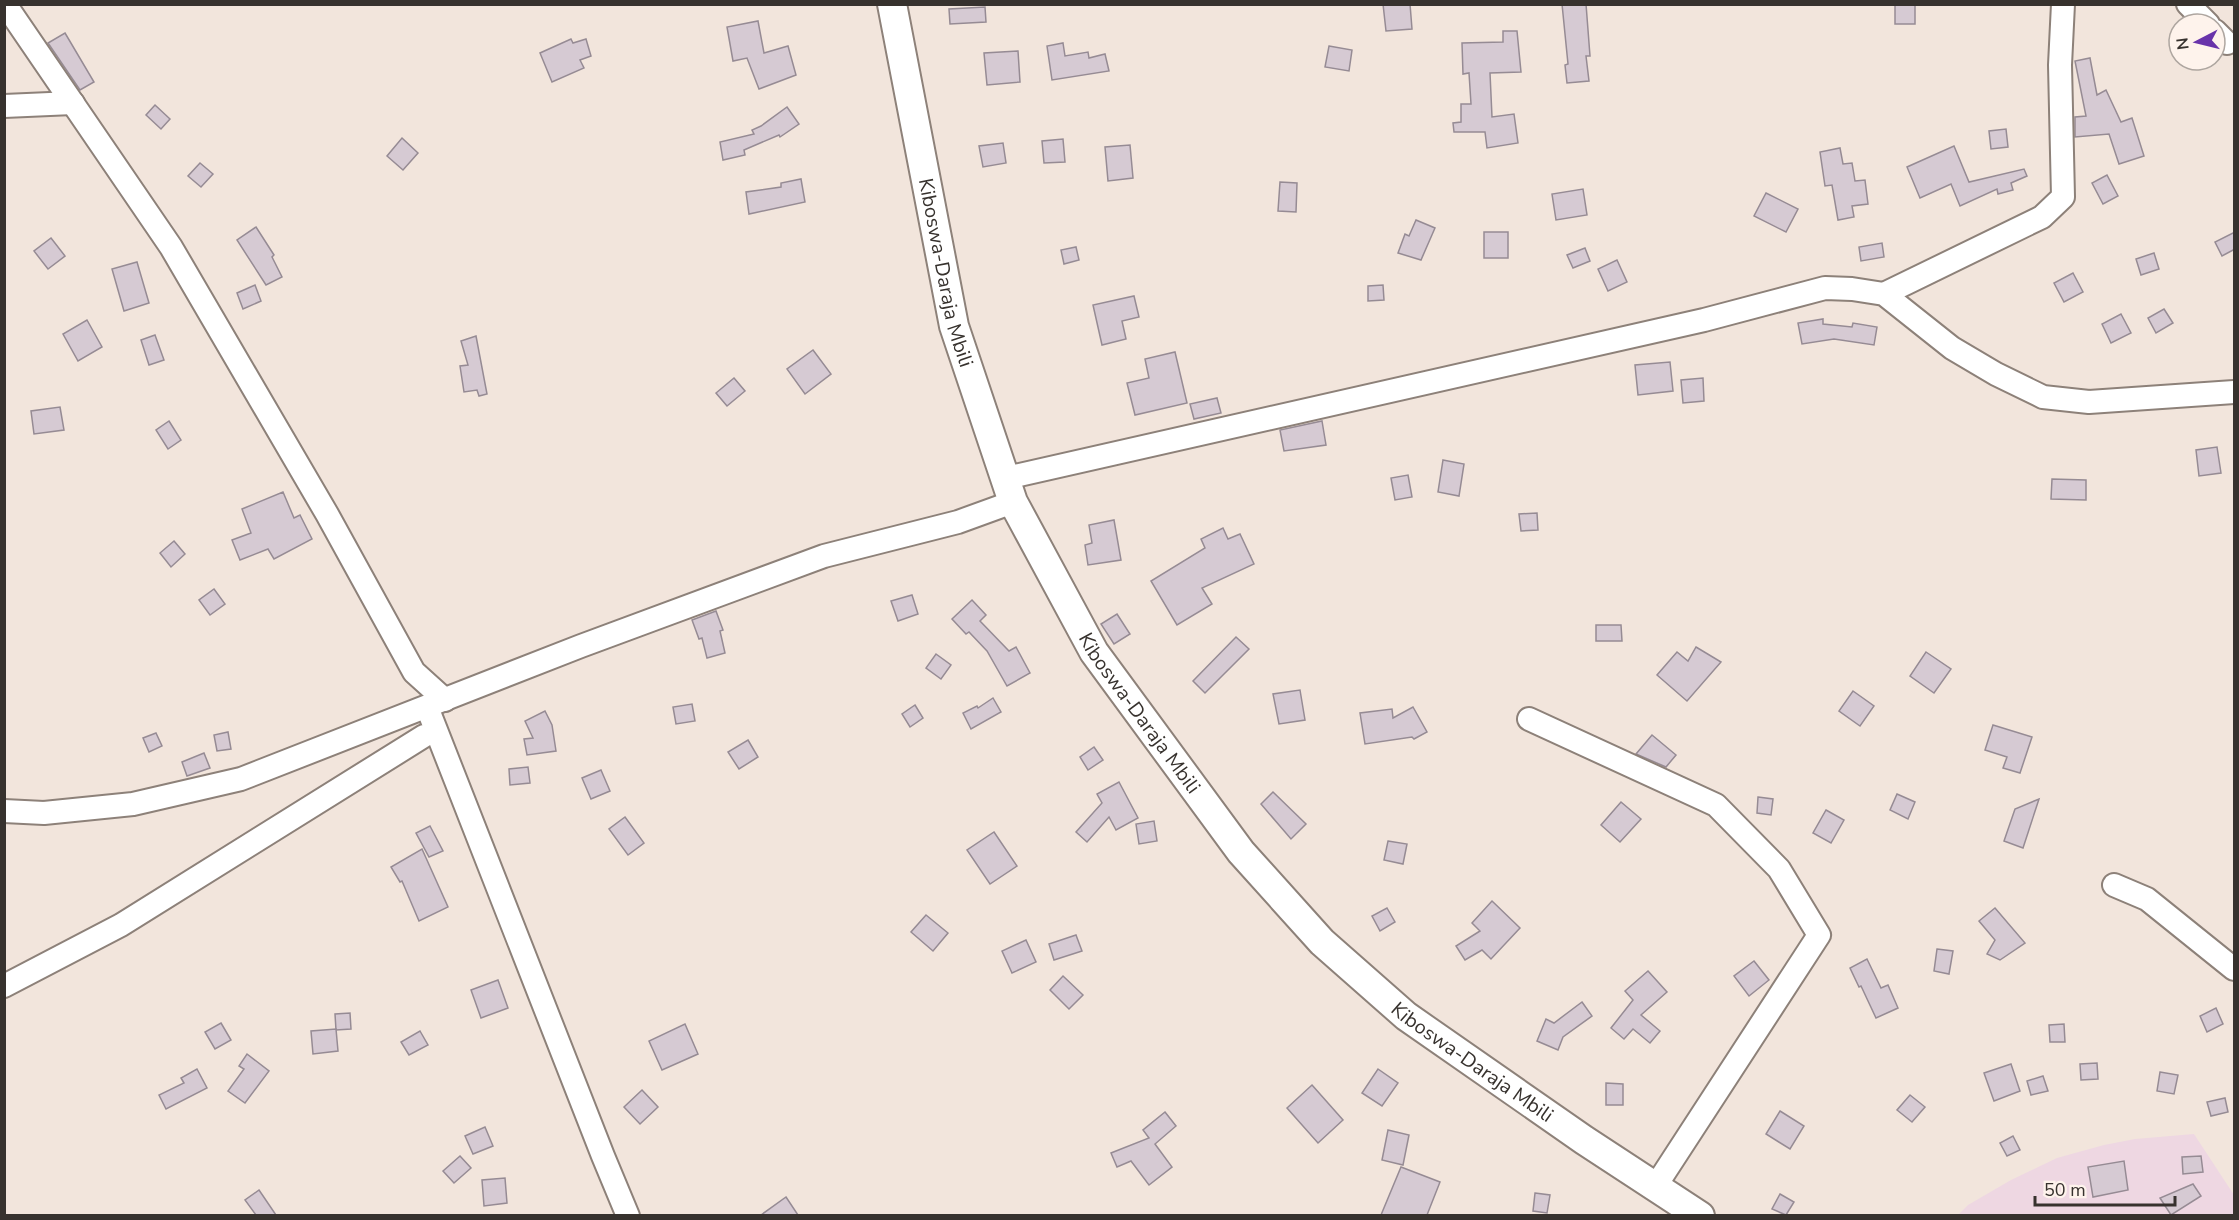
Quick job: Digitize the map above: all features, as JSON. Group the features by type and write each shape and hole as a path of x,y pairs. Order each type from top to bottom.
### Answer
{"main road":[{"name":"Kiboswa-Daraja Mbili","path":"892,4 954,326 1010,490 1094,651 1241,852 1322,942 1406,1016 1584,1140 1700,1215"}],"street":[{"path":"5,4 171,247 327,513 414,672 436,703 603,1156 628,1215"},
{"path":"1884,294 2042,217 2063,197 2060,65 2063,4"},
{"path":"4,106 73,103"},
{"path":"4,811 44,813 133,804 241,779 581,646 824,556 958,522 1010,490 1704,320 1825,288 1884,294 1952,348 1996,374 2043,397 2089,402 2235,392"},
{"path":"1529,719 1716,805 1779,869 1819,935 1655,1186"},
{"path":"4,986 121,925 424,736"},
{"path":"2114,885 2147,899 2235,969"}],"shaded area":[{"path":"2194,1134 2234,1195 2234,1215 1957,1216 1968,1205 2011,1180 2057,1158 2135,1139"}],"building":[{"path":"1383,4 1410,4 1412,29 1386,31"},
{"path":"1562,4 1586,4 1590,56 1586,56 1589,81 1567,83 1565,65 1568,64"},
{"path":"1895,4 1915,4 1915,24 1895,24"},
{"path":"985,7 986,22 950,24 949,9"},
{"path":"758,21 764,53 788,46 796,75 759,89 747,58 733,61 727,27"},
{"path":"1503,31 1517,31 1521,72 1490,73 1492,117 1514,114 1518,143 1487,148 1485,132 1454,132 1453,123 1461,122 1461,104 1471,104 1469,73 1463,74 1462,43 1503,42"},
{"path":"65,33 94,82 80,90 48,43"},
{"path":"571,39 573,43 586,39 591,56 580,60 584,68 552,82 540,53"},
{"path":"1063,43 1065,56 1088,52 1089,58 1105,54 1109,71 1052,80 1047,46"},
{"path":"1329,46 1352,50 1349,71 1325,67"},
{"path":"1018,51 1020,82 987,85 984,53"},
{"path":"2090,58 2097,95 2106,90 2121,122 2132,118 2144,156 2119,164 2109,134 2075,137 2075,117 2086,116 2075,61"},
{"path":"155,105 170,119 161,129 146,115"},
{"path":"787,107 799,124 780,137 779,135 744,150 745,155 723,160 720,142 754,134 752,130"},
{"path":"2006,129 2008,147 1991,149 1989,131"},
{"path":"402,138 418,153 403,170 387,156"},
{"path":"1063,139 1065,162 1044,163 1042,141"},
{"path":"1003,143 1006,163 983,167 979,146"},
{"path":"1130,145 1133,178 1108,181 1105,147"},
{"path":"1954,146 1969,182 2024,169 2027,176 2011,183 2013,190 1998,194 1997,189 1960,206 1951,184 1920,198 1907,167"},
{"path":"1840,148 1843,164 1852,163 1855,181 1865,180 1868,204 1852,206 1854,217 1838,220 1832,185 1825,186 1820,152"},
{"path":"200,163 213,174 201,187 188,176"},
{"path":"2107,175 2118,196 2103,204 2092,183"},
{"path":"801,179 805,202 749,214 746,192 781,187 781,183"},
{"path":"1280,182 1297,183 1296,212 1278,211"},
{"path":"1583,189 1587,215 1556,220 1552,194"},
{"path":"1766,193 1798,209 1786,232 1754,216"},
{"path":"1416,220 1435,228 1421,260 1398,253 1405,234 1409,236"},
{"path":"256,227 274,255 272,257 282,277 266,285 237,240"},
{"path":"1484,232 1508,232 1508,258 1484,258"},
{"path":"2235,232 2235,249 2222,256 2215,242"},
{"path":"51,238 65,256 48,269 34,251"},
{"path":"1882,243 1884,257 1861,261 1859,247"},
{"path":"1076,247 1079,260 1064,264 1061,250"},
{"path":"1585,248 1590,261 1573,268 1567,255"},
{"path":"2154,253 2159,269 2141,275 2136,259"},
{"path":"1617,260 1627,282 1608,291 1598,269"},
{"path":"137,262 149,303 124,311 112,269"},
{"path":"2073,273 2083,292 2064,302 2054,283"},
{"path":"255,285 261,301 243,309 237,293"},
{"path":"1383,285 1384,300 1368,301 1368,286"},
{"path":"1134,296 1139,317 1122,321 1126,339 1102,345 1093,305"},
{"path":"2164,309 2173,323 2156,333 2148,318"},
{"path":"2121,314 2131,333 2111,343 2102,324"},
{"path":"1823,319 1823,324 1852,327 1853,323 1877,327 1874,345 1834,339 1802,344 1798,323"},
{"path":"87,320 102,347 78,361 63,334"},
{"path":"155,335 164,360 149,365 141,340"},
{"path":"476,336 487,394 479,396 477,390 464,392 460,366 468,365 461,341"},
{"path":"813,350 831,374 805,394 787,369"},
{"path":"1175,352 1187,403 1135,415 1127,383 1149,378 1145,359"},
{"path":"1670,362 1673,391 1638,395 1635,365"},
{"path":"734,378 745,391 727,406 716,393"},
{"path":"1703,378 1704,401 1683,403 1681,380"},
{"path":"1217,398 1221,413 1194,419 1190,404"},
{"path":"60,407 64,430 34,434 31,411"},
{"path":"169,421 181,440 168,449 156,430"},
{"path":"1322,421 1326,445 1284,451 1280,430"},
{"path":"2217,447 2221,473 2199,476 2196,450"},
{"path":"1443,460 1464,464 1459,496 1438,492"},
{"path":"1408,475 1412,497 1395,500 1391,478"},
{"path":"2052,479 2086,480 2086,500 2051,499"},
{"path":"283,492 294,518 300,515 312,539 274,559 268,549 240,560 232,540 251,533 242,509"},
{"path":"1537,513 1538,530 1521,531 1519,514"},
{"path":"1114,520 1121,560 1088,565 1085,545 1092,543 1089,525"},
{"path":"1223,528 1228,539 1240,534 1254,564 1202,588 1212,604 1177,625 1151,581 1205,548 1201,539"},
{"path":"174,541 185,554 171,567 160,553"},
{"path":"214,589 225,604 210,615 199,600"},
{"path":"912,595 918,614 898,621 891,601"},
{"path":"972,600 986,615 980,621 1009,651 1016,647 1030,673 1007,686 987,651 969,632 966,634 952,619"},
{"path":"716,611 723,630 720,631 725,653 707,658 702,638 699,639 692,620"},
{"path":"1117,614 1130,634 1114,644 1101,624"},
{"path":"1596,625 1621,625 1622,641 1596,641"},
{"path":"1236,637 1249,649 1205,693 1193,681"},
{"path":"1696,647 1721,662 1687,701 1657,675 1677,652 1688,661"},
{"path":"1926,652 1951,669 1934,693 1910,676"},
{"path":"936,654 951,665 941,679 926,668"},
{"path":"1300,690 1305,720 1279,724 1273,694"},
{"path":"1853,691 1874,706 1860,726 1839,711"},
{"path":"993,698 1001,712 971,729 963,713 977,706 978,708"},
{"path":"692,704 695,721 676,724 673,707"},
{"path":"915,705 923,718 910,727 902,714"},
{"path":"1413,707 1427,732 1414,739 1412,737 1365,744 1360,713 1392,709 1393,718"},
{"path":"545,711 552,725 556,751 527,755 524,739 533,738 525,721"},
{"path":"1993,725 2032,737 2020,773 2003,768 2007,757 1985,750"},
{"path":"228,732 231,749 217,751 214,735"},
{"path":"156,733 162,746 149,752 143,738"},
{"path":"1652,735 1676,755 1666,767 1636,754"},
{"path":"748,740 758,757 739,769 728,752"},
{"path":"1094,747 1103,760 1088,770 1080,757"},
{"path":"204,753 210,768 187,776 182,762"},
{"path":"528,767 530,783 510,785 509,769"},
{"path":"601,770 610,791 591,799 582,778"},
{"path":"1119,782 1138,818 1116,830 1109,817 1087,842 1076,832 1102,803 1097,794"},
{"path":"1273,792 1306,824 1291,839 1261,804"},
{"path":"1897,794 1915,802 1908,819 1890,810"},
{"path":"1758,797 1773,799 1771,815 1757,813"},
{"path":"2039,799 2023,848 2004,841 2015,809"},
{"path":"1621,802 1641,819 1620,842 1601,825"},
{"path":"1826,810 1844,820 1831,843 1813,833"},
{"path":"625,817 644,843 628,855 609,829"},
{"path":"1154,821 1157,841 1139,844 1136,824"},
{"path":"430,826 443,851 429,857 416,833"},
{"path":"994,832 1017,866 990,884 967,850"},
{"path":"1388,841 1407,844 1403,864 1384,860"},
{"path":"422,849 448,907 419,921 402,881 400,882 391,867"},
{"path":"1492,901 1520,928 1491,959 1482,950 1465,960 1456,946 1480,931 1472,923"},
{"path":"1387,908 1395,922 1380,931 1372,916"},
{"path":"1995,908 2025,943 2000,960 1987,954 1995,940 1979,921"},
{"path":"926,915 948,933 933,951 911,932"},
{"path":"1076,935 1082,951 1054,960 1049,944"},
{"path":"1026,940 1036,962 1012,973 1002,951"},
{"path":"1937,949 1953,951 1949,974 1934,971"},
{"path":"1867,959 1881,988 1888,985 1898,1008 1876,1018 1850,968"},
{"path":"1754,961 1769,980 1749,996 1734,976"},
{"path":"1648,971 1667,992 1641,1015 1660,1031 1650,1043 1633,1029 1624,1039 1611,1028 1633,1000 1625,991"},
{"path":"1063,976 1083,995 1069,1009 1050,990"},
{"path":"498,980 508,1008 481,1018 471,990"},
{"path":"1582,1002 1592,1016 1563,1037 1558,1050 1537,1041 1546,1019 1554,1023"},
{"path":"2216,1008 2223,1024 2207,1032 2200,1016"},
{"path":"350,1013 351,1029 336,1030 335,1014"},
{"path":"221,1023 231,1040 215,1049 205,1032"},
{"path":"685,1024 698,1054 662,1070 649,1041"},
{"path":"2064,1024 2065,1042 2050,1042 2049,1025"},
{"path":"336,1029 338,1051 313,1054 311,1031"},
{"path":"420,1031 428,1045 409,1055 401,1042"},
{"path":"247,1054 269,1071 245,1103 228,1091 244,1069 239,1066"},
{"path":"2097,1063 2098,1079 2081,1080 2080,1064"},
{"path":"2011,1064 2020,1091 1994,1101 1984,1073"},
{"path":"197,1069 207,1088 166,1109 159,1095 184,1083 181,1078"},
{"path":"1378,1069 1398,1083 1382,1106 1362,1093"},
{"path":"2160,1072 2178,1075 2174,1094 2157,1091"},
{"path":"2043,1076 2048,1091 2031,1095 2027,1081"},
{"path":"1606,1083 1623,1084 1623,1105 1606,1105"},
{"path":"1312,1085 1343,1120 1318,1143 1287,1108"},
{"path":"642,1090 658,1107 640,1124 624,1107"},
{"path":"1910,1095 1925,1107 1912,1122 1897,1110"},
{"path":"2225,1098 2228,1112 2211,1116 2207,1102"},
{"path":"1780,1111 1804,1126 1790,1149 1766,1134"},
{"path":"1165,1112 1176,1126 1155,1144 1172,1167 1149,1185 1131,1161 1117,1167 1111,1153 1149,1138 1143,1130"},
{"path":"485,1127 493,1146 473,1154 465,1136"},
{"path":"1388,1130 1409,1135 1403,1165 1382,1160"},
{"path":"2013,1136 2020,1150 2007,1156 2000,1143"},
{"path":"460,1156 471,1168 454,1183 443,1171"},
{"path":"2201,1156 2203,1172 2183,1174 2182,1157"},
{"path":"2124,1161 2128,1190 2093,1197 2088,1167"},
{"path":"1401,1167 1440,1182 1427,1215 1381,1215"},
{"path":"505,1178 507,1203 484,1206 482,1180"},
{"path":"2193,1184 2201,1196 2171,1215 2160,1198"},
{"path":"259,1190 276,1215 256,1215 245,1200"},
{"path":"1535,1193 1550,1195 1547,1213 1533,1211"},
{"path":"1780,1194 1794,1202 1786,1215 1772,1209"},
{"path":"786,1197 798,1215 761,1215"}]}
